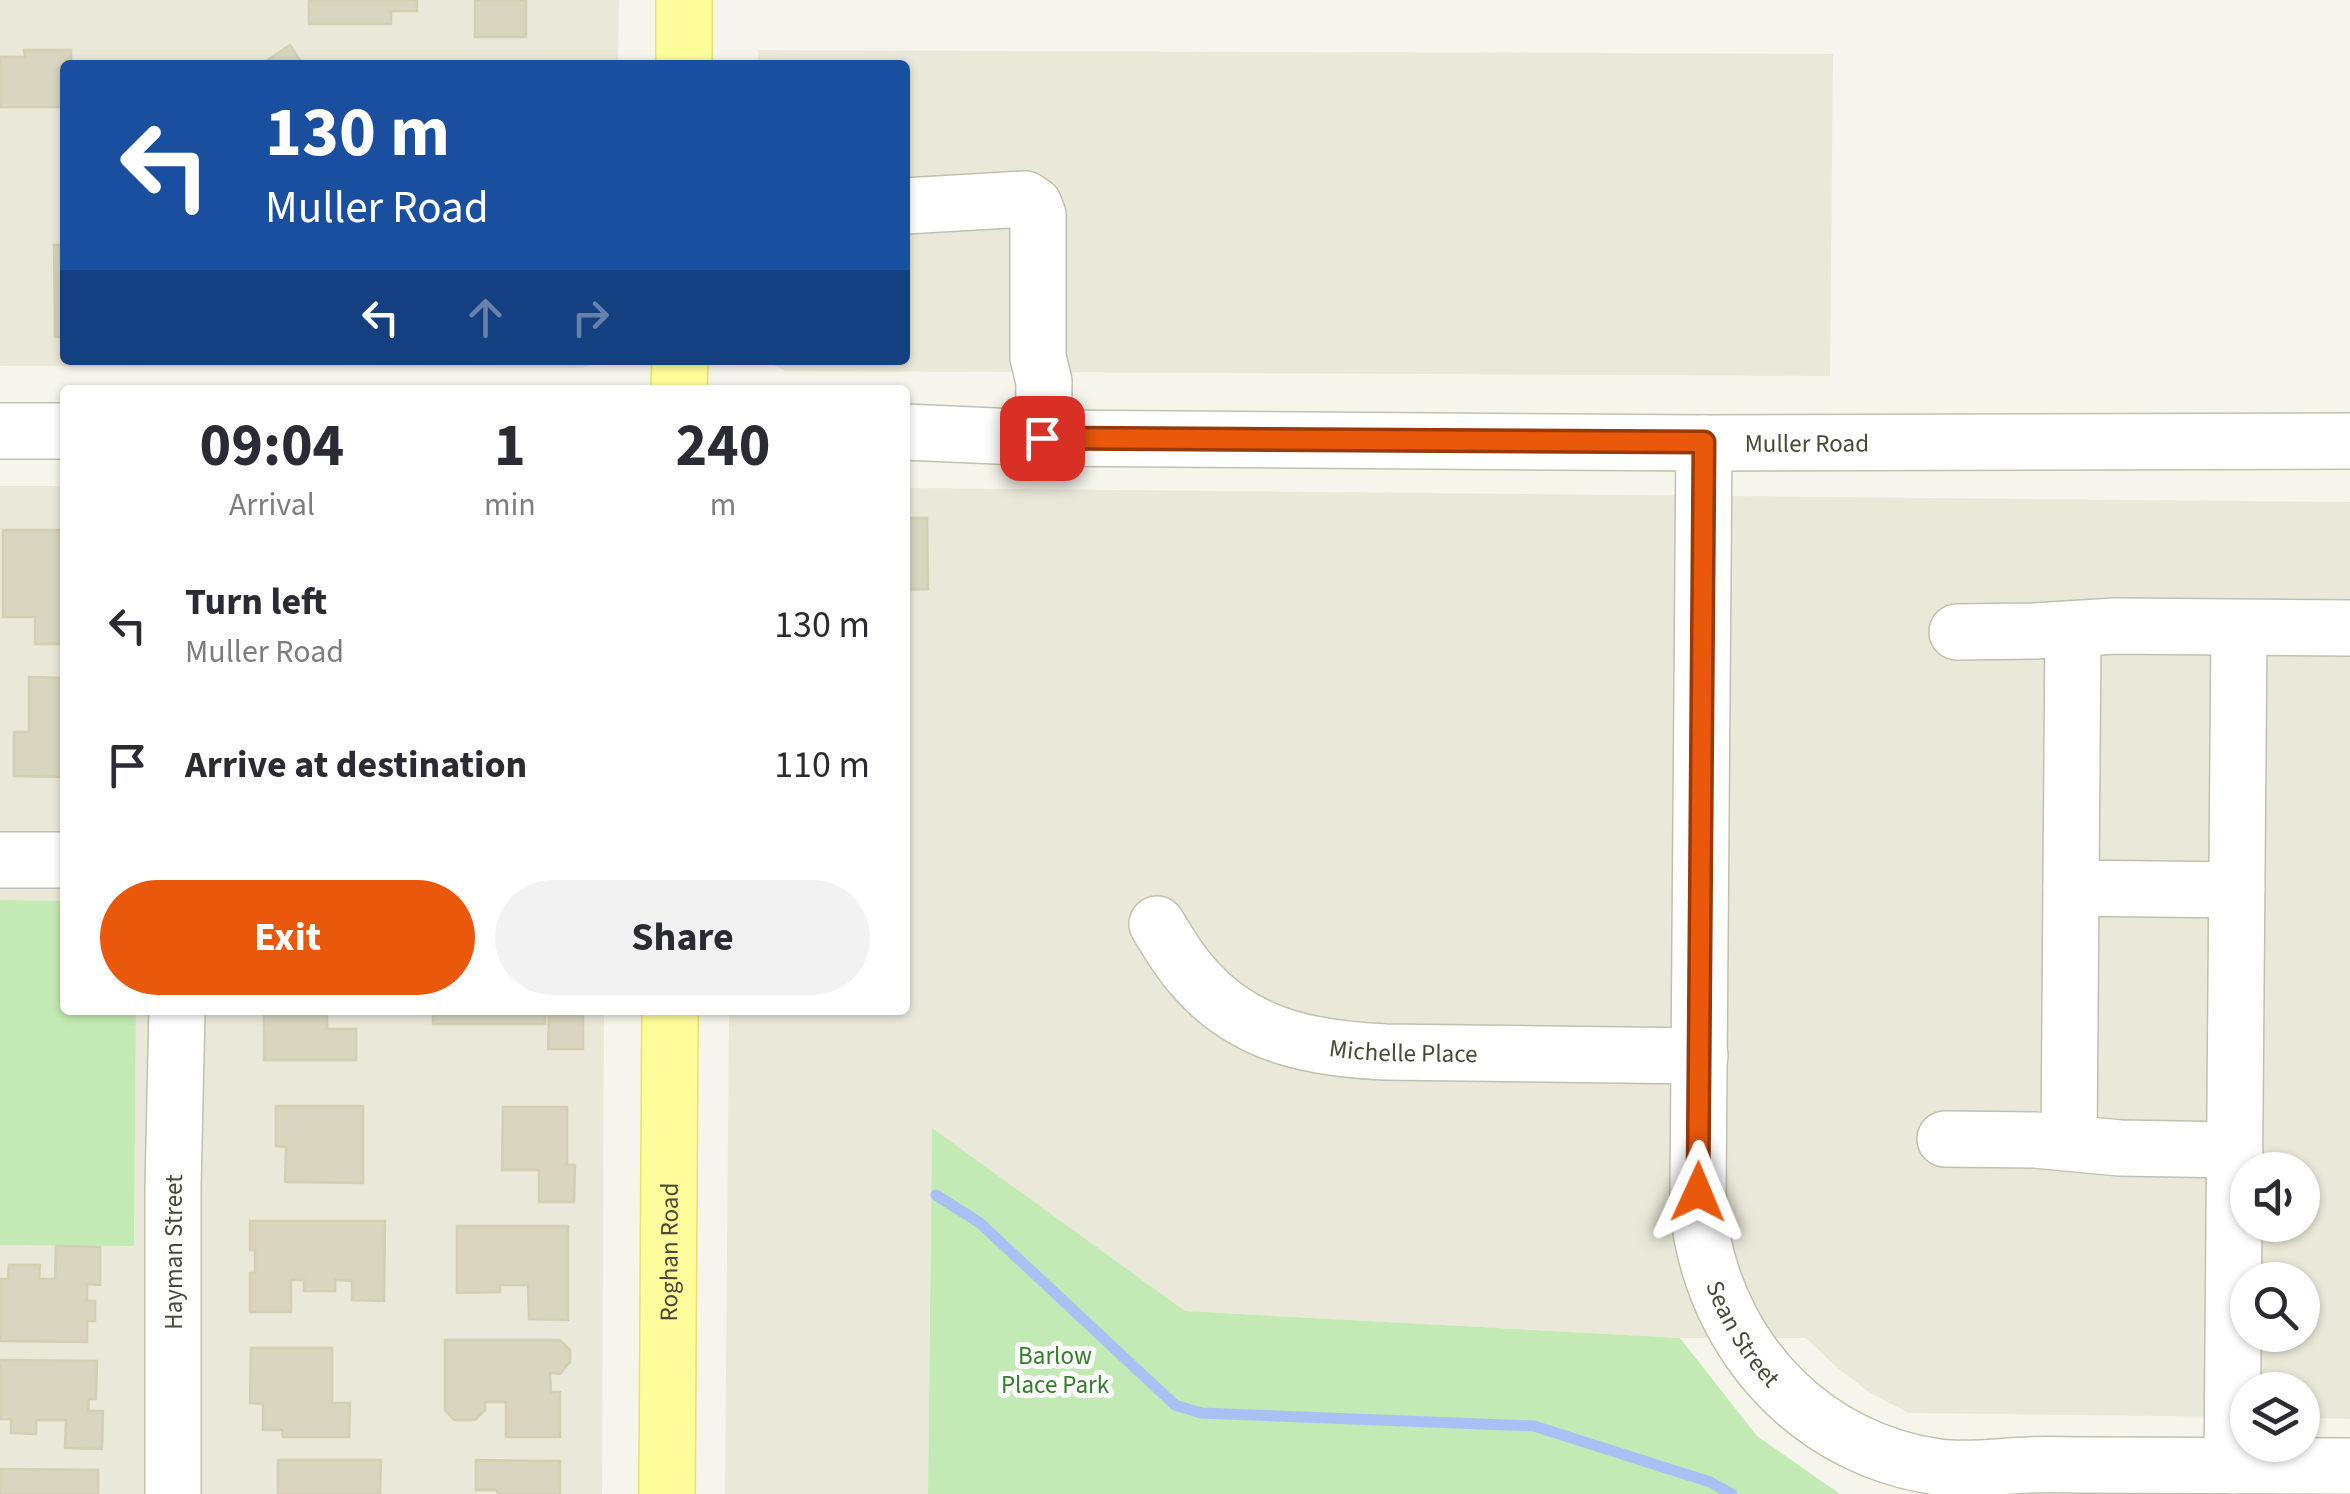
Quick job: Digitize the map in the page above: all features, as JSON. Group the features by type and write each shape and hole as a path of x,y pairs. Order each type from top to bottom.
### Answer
{"main road":[{"path":"684,0 684,60"},
{"name":"Roghan Road","path":"667,1494 670,1015"}],"street":[{"path":"910,206 1025,200 1034,205 1038,215 1038,356 1044,382 1042,438"},
{"path":"0,431 60,431"},
{"name":"Muller Road","path":"910,432 1042,438 2350,441"},
{"name":"Sean Street","path":"1704,442 1698,1192 1710,1268 1740,1337 1794,1403 1826,1426 1869,1448 1939,1467 2350,1466"},
{"path":"1958,632 2116,626 2350,628"},
{"path":"2232,1466 2239,628"},
{"path":"2069,1142 2073,629"},
{"path":"0,860 60,860"},
{"path":"2071,888 2237,890"},
{"name":"Michelle Place","path":"1157,924 1198,983 1225,1006 1280,1036 1306,1044 1386,1052 1700,1056"},
{"name":"Hayman Street","path":"173,1494 177,1015"},
{"path":"1946,1140 2235,1150"}],"shaded area":[{"path":"0,0 619,0 618,60 60,60 60,365 590,365 0,366"},
{"path":"758,50 1833,54 1830,376 786,371 773,365 910,365 910,60 758,60"},
{"path":"0,486 60,486 60,901 0,900"},
{"path":"910,488 2350,502 2350,1419 2320,1418 2320,1372 2230,1372 2230,1417 1909,1413 1870,1393 1806,1338 1680,1338 1185,1311 932,1129 928,1494 725,1494 729,1015 910,1015"},
{"path":"136,1015 604,1015 602,1494 0,1494 0,1245 134,1245"}],"green space":[{"path":"0,900 60,901 60,1015 136,1015 134,1246 0,1245"},
{"name":"Barlow Place Park","path":"932,1128 1185,1311 1680,1338 1757,1436 1840,1494 928,1494"}],"building":[{"path":"309,0 417,0 417,11 391,11 391,24 309,24"},
{"path":"475,0 526,0 526,37 475,37"},
{"path":"290,45 300,60 268,60"},
{"path":"24,50 71,50 71,60 60,60 60,107 0,107 0,57 25,57"},
{"path":"54,245 60,245 60,337 55,337"},
{"path":"910,518 927,518 928,589 910,590"},
{"path":"3,530 60,530 60,644 35,644 35,617 3,617"},
{"path":"29,677 60,678 60,777 14,776 14,732 29,732"},
{"path":"264,1015 327,1015 327,1029 356,1029 356,1060 264,1060"},
{"path":"433,1015 545,1015 545,1024 433,1024"},
{"path":"549,1015 583,1015 583,1049 548,1049"},
{"path":"276,1106 363,1106 363,1183 285,1182 286,1147 276,1146"},
{"path":"503,1107 567,1107 567,1165 575,1165 574,1202 539,1202 539,1170 502,1170"},
{"path":"250,1221 385,1221 384,1301 352,1300 352,1281 335,1280 335,1291 304,1291 304,1280 291,1280 291,1312 250,1312 250,1273 255,1273 255,1250 250,1250"},
{"path":"457,1226 568,1226 568,1320 529,1319 528,1285 500,1285 500,1292 457,1293"},
{"path":"56,1246 100,1247 100,1285 87,1284 87,1301 95,1301 95,1321 87,1321 87,1342 0,1341 0,1279 8,1279 9,1265 40,1265 39,1279 55,1279"},
{"path":"445,1340 560,1340 570,1350 570,1362 560,1374 550,1373 551,1392 560,1392 560,1437 506,1437 506,1402 485,1402 485,1410 475,1420 454,1420 445,1410"},
{"path":"251,1348 332,1348 332,1403 350,1403 349,1437 283,1437 282,1430 263,1430 263,1404 250,1403"},
{"path":"0,1360 97,1361 96,1399 89,1399 88,1411 103,1411 102,1449 65,1448 66,1420 36,1420 36,1434 11,1433 11,1419 0,1419"},
{"path":"278,1460 381,1460 380,1494 278,1494"},
{"path":"476,1460 560,1461 560,1494 476,1490"},
{"path":"0,1469 98,1470 98,1494 0,1494"}],"waterway":[{"path":"936,1195 980,1223 1175,1405 1201,1413 1534,1426 1710,1482 1732,1494"}],"route":[{"path":"1042,438 1704,442 1698,1192"}]}
